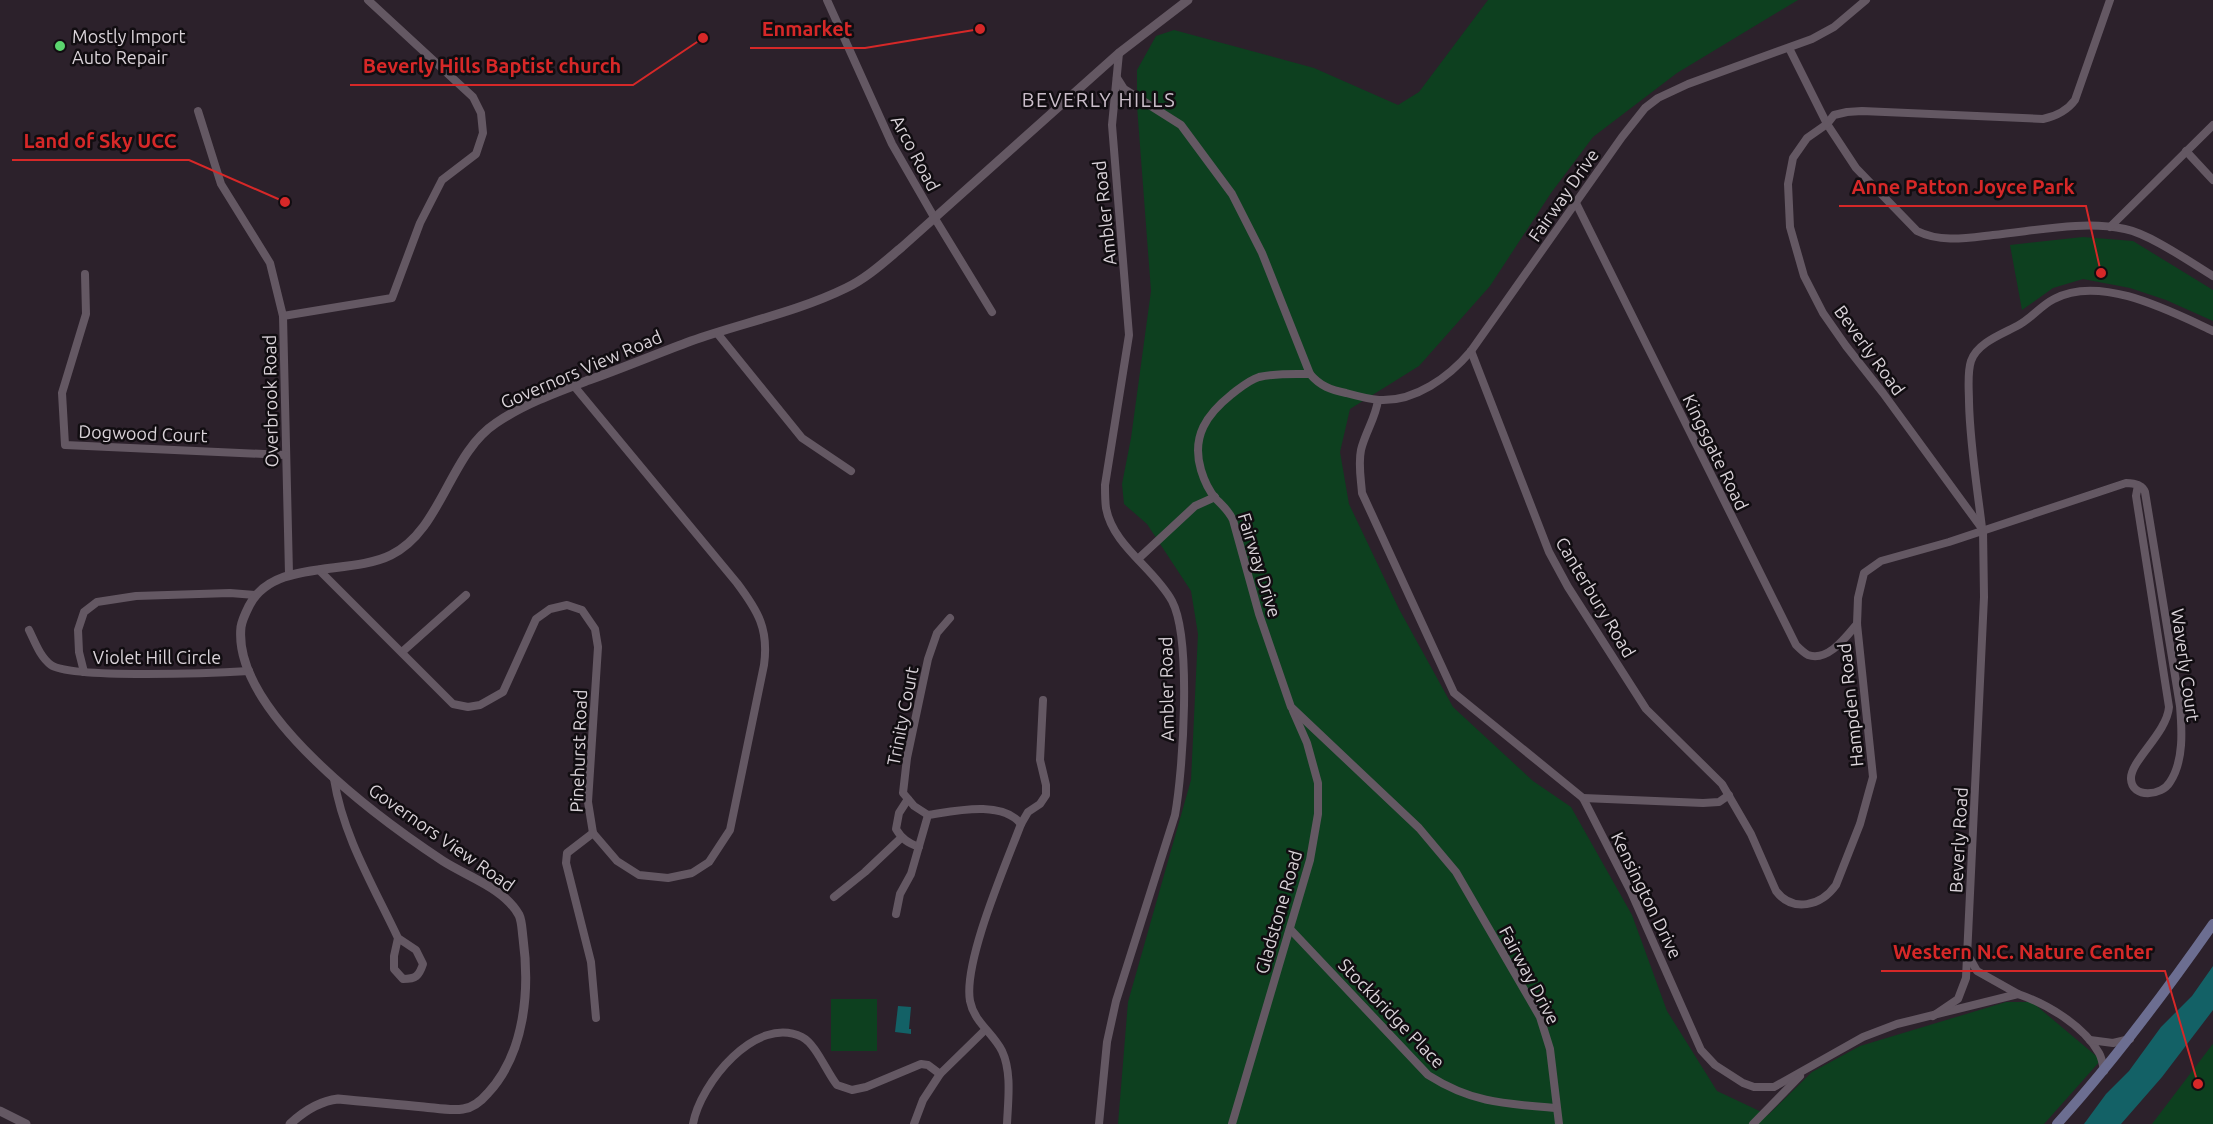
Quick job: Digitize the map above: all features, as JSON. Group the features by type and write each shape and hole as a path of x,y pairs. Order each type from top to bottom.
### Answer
{"main road":[{"path":"2057,1124 2130,1039 2213,924"}],"street":[{"name":"Overbrook Road","path":"289,574 282,316 392,298 420,223 442,180 476,154 483,133 481,113 473,97 368,0"},
{"name":"Arco Road","path":"827,0 892,144 992,312"},
{"name":"Governors View Road","path":"290,1124 317,1104 327,1100 463,1109 482,1100 498,1082 515,1050 523,1006 526,959 520,917 505,899 420,846 334,779 285,728 264,702 249,671 242,647 241,625 255,595 289,574 372,562 391,555 408,544 442,498 470,448 493,424 522,408 574,386 717,333 780,313 846,288 902,247 1119,53 1188,0"},
{"name":"Fairway Drive","path":"1558,1124 1550,1049 1540,1017 1456,872 1419,828 1291,707 1259,614 1233,520 1206,483 1200,467 1199,442 1205,421 1215,408 1257,377 1310,374 1321,385 1334,390 1378,400 1420,390 1441,379 1458,367 1471,351 1622,137 1645,108 1658,98 1688,84 1812,39 1834,27 1866,0"},
{"name":"Beverly Road","path":"1933,1016 1948,1008 1958,999 1966,978 1983,608 1983,530 1823,313 1804,276 1790,226 1788,184 1793,158 1807,138 1827,124 1834,115 1855,111 2043,119 2054,117 2069,108 2075,100 2110,0"},
{"path":"1789,48 1827,124 1856,168 1917,231 1927,236 1953,239 2110,226 2128,229 2146,237 2213,276"},
{"name":"Ambler Road","path":"1099,1124 1107,1042 1116,1000 1164,856 1181,785 1184,673 1180,626 1173,603 1161,584 1116,533 1106,509 1105,485 1129,335 1112,125 1119,53"},
{"path":"1117,78 1124,89 1182,125 1232,194 1262,253 1310,374"},
{"path":"198,111 221,184 270,263 282,316"},
{"path":"2110,226 2213,125"},
{"path":"2186,152 2213,180"},
{"name":"Kingsgate Road","path":"1576,203 1796,645 1807,654 1817,655 1828,652 1857,624"},
{"name":"Dogwood Court","path":"85,274 86,314 63,393 65,445 285,455"},
{"path":"1983,530 1970,437 1969,387 1971,361 1986,343 2021,324 2053,299 2084,290 2115,293 2156,305 2213,331"},
{"path":"717,333 802,438 851,471"},
{"name":"Canterbury Road","path":"1471,351 1549,552 1568,587 1646,710 1722,784 1730,795"},
{"name":"Pinehurst Road","path":"319,570 453,704 468,707 480,705 503,692 536,619 550,609 567,604 582,610 594,629 598,647 588,802 593,833 617,861 639,875 668,878 692,873 709,862 730,830 766,647 763,625 754,606 574,386"},
{"name":"Kensington Drive","path":"1378,400 1361,451 1362,493 1455,693 1583,798 1631,892 1701,1050 1715,1065 1743,1083 1754,1087 1774,1087 1863,1037 1897,1024 2018,994"},
{"name":"Hampden Road","path":"1730,795 1751,834 1771,883 1781,898 1795,904 1809,905 1831,892 1857,833 1873,777 1857,624 1858,598 1864,573 1881,561 2124,484 2138,484"},
{"name":"Waverly Court","path":"2138,484 2145,492 2181,720 2177,767 2168,785 2163,790 2152,793 2138,790 2132,784 2131,776 2165,725 2169,707 2136,496 2138,484"},
{"path":"1138,559 1195,506 1215,497"},
{"name":"Violet Hill Circle","path":"249,671 189,674 84,672 79,652 78,630 84,612 97,602 145,596 230,593 255,595"},
{"path":"402,652 466,596"},
{"name":"Trinity Court","path":"908,799 903,793 906,758 928,659 937,633 950,618"},
{"path":"29,630 40,652 52,666 84,672"},
{"path":"1007,1124 1006,1061 1001,1048 974,1014 970,1001 971,975 982,930 1021,824 1028,812 1040,804 1046,795 1040,760 1043,700"},
{"name":"Gladstone Road","path":"1232,1124 1310,860 1319,797 1307,743 1291,707"},
{"path":"334,779 345,827 398,938 416,950 423,964 420,974 413,979 403,979 394,969 398,938"},
{"path":"1583,798 1719,802 1730,795"},
{"path":"919,847 908,843 896,829 896,821 908,799 928,815 966,808 993,810 1015,816 1021,824"},
{"path":"896,914 900,894 911,874 928,815"},
{"path":"593,833 567,853 566,862 591,962 596,1018"},
{"path":"834,897 865,872 901,837"},
{"name":"Stockbridge Place","path":"1290,929 1428,1075 1449,1089 1496,1103 1556,1108"},
{"path":"1968,953 1977,971 2018,994 2037,1000 2077,1028 2100,1054 2104,1071"},
{"path":"914,1124 923,1100 940,1074 985,1030"},
{"path":"693,1124 700,1100 720,1068 744,1047 766,1035 790,1033 803,1037 811,1043 837,1085 852,1090 866,1087 921,1064 928,1065 940,1074"},
{"path":"2090,1040 2113,1043 2130,1039"},
{"path":"1753,1124 1805,1070"},
{"path":"0,1111 27,1124"}],"green space":[{"path":"1488,0 1798,0 1677,73 1593,137 1551,193 1490,286 1419,366 1350,409 1340,452 1349,504 1399,609 1453,707 1533,781 1571,807 1632,915 1667,1011 1717,1091 1768,1115 1812,1072 1860,1046 2006,1002 2032,1002 2101,1060 2044,1124 1118,1124 1128,1002 1191,780 1198,634 1191,591 1147,524 1124,504 1122,484 1131,438 1151,291 1137,106 1137,70 1156,36 1174,30 1314,68 1398,105 1419,92"},
{"path":"2083,237 2133,241 2213,290 2213,321 2166,300 2130,288 2083,279 2053,288 2022,310 2010,245"},
{"path":"831,999 877,999 877,1051 831,1051"},
{"path":"2212,1045 2213,1124 2152,1124"}],"water":[{"path":"2213,966 2213,1010 2162,1077 2121,1124 2084,1124 2106,1094 2129,1071 2161,1027 2192,996"},
{"path":"898,1006 911,1007 909,1029 911,1029 911,1034 895,1032"}],"place":[{"name":"Enmarket","path":"980,29"},
{"name":"Beverly Hills Baptist church","path":"703,38"},
{"name":"Mostly Import Auto Repair","path":"60,46"},
{"name":"Land of Sky UCC","path":"285,202"},
{"name":"Anne Patton Joyce Park","path":"2101,273"},
{"name":"Western N.C. Nature Center","path":"2198,1084"}],"district":[{"name":"BEVERLY HILLS","path":"1099,99"}]}
